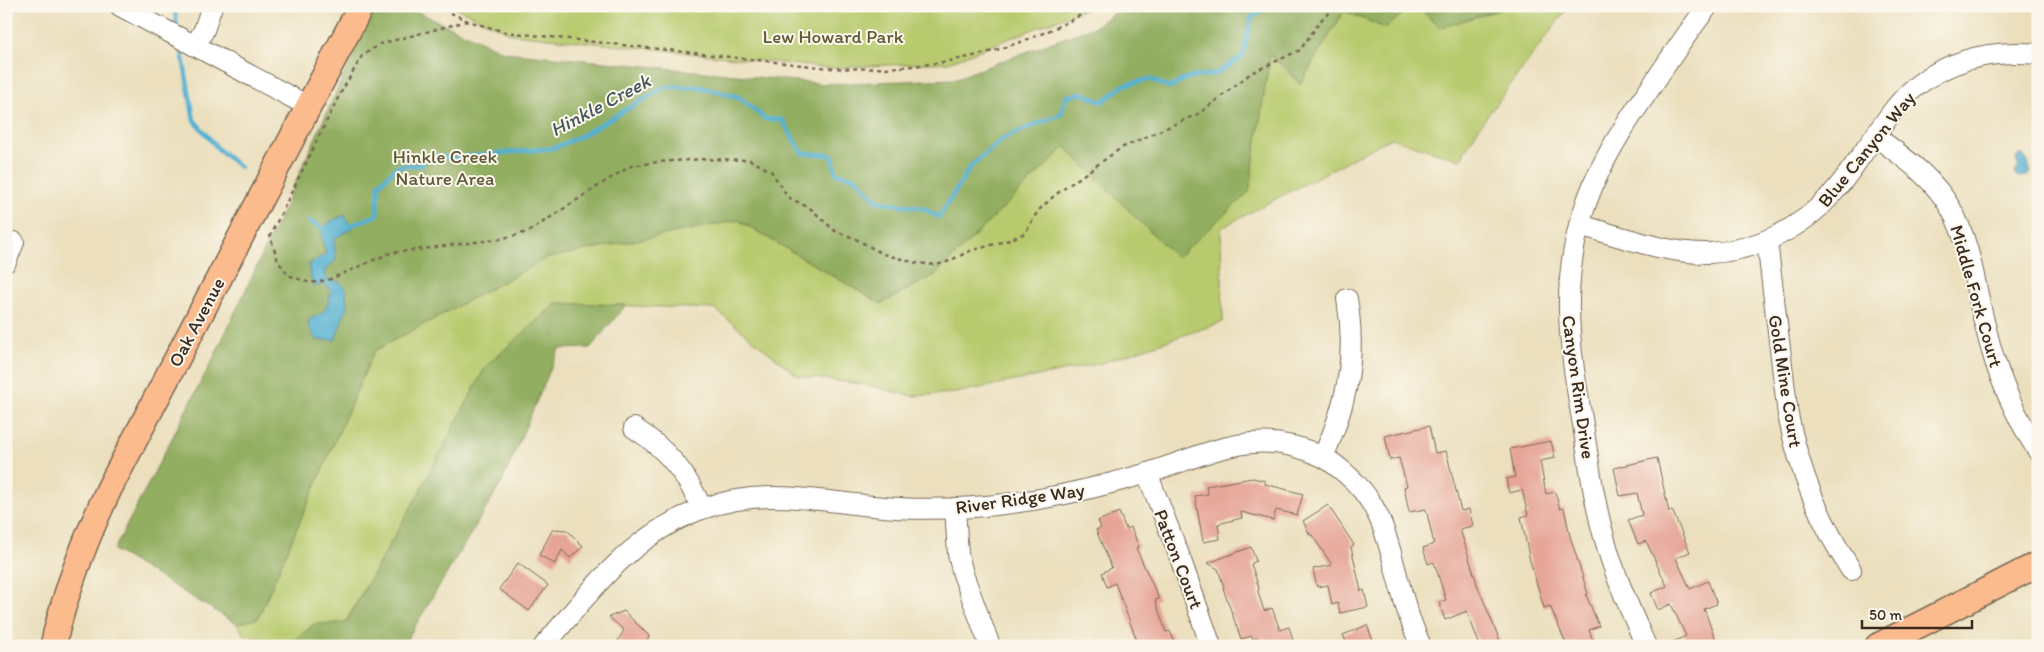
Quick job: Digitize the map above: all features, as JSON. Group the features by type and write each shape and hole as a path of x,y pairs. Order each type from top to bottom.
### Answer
{"main road":[{"name":"Oak Avenue","path":"53,646 72,574 89,531 109,489 361,6"},
{"path":"1878,646 2038,564"}],"street":[{"path":"120,6 308,106"},
{"path":"195,46 204,30 212,6"},
{"name":"Canyon Rim Drive","path":"1646,646 1616,574 1604,539 1596,503 1570,353 1569,283 1579,225 1601,166 1618,135 1708,6"},
{"name":"Blue Canyon Way","path":"1579,225 1684,252 1719,252 1767,241 1788,230 1816,210 1833,193 1903,99 1919,85 1949,66 1975,57 1995,53 2038,54"},
{"name":"Middle Fork Court","path":"1875,136 1914,164 1930,180 1951,208 1969,252 1986,330 1999,374 2011,402 2038,451"},
{"name":"Gold Mine Court","path":"1767,241 1788,414 1793,440 1818,512 1852,570"},
{"path":"6,262 14,242"},
{"path":"1324,457 1338,424 1350,376 1352,352 1347,299"},
{"path":"634,428 667,453 681,469 694,490 702,509"},
{"name":"River Ridge Way","path":"544,646 620,559 659,529 702,509 734,500 783,496 918,509 955,508 1039,499 1147,473 1223,447 1250,442 1265,442 1292,446 1324,457 1352,478 1362,489 1378,512 1389,539 1402,594 1421,646"},
{"name":"Patton Court","path":"1147,473 1178,552 1211,646"},
{"path":"955,508 958,554 963,574 990,646"}],"path":[{"path":"436,6 468,21 505,32 829,68 857,69 927,64 974,57 1029,40 1097,6"},
{"path":"468,21 380,44 362,56 339,96 270,236 278,261 288,275 310,283 328,280 390,253 500,239 528,232 632,166 658,162 707,159 750,160 771,171 788,197 811,209 835,231 854,238 883,254 916,263 936,265 970,251 1009,240 1025,233 1038,211 1055,195 1121,148 1200,113 1251,73 1300,50 1322,19 1336,6"}],"green space":[{"name":"Hinkle Creek Nature Area","path":"375,6 405,6 504,52 826,84 954,79 1096,26 1123,6 1413,6 1385,28 1344,11 1300,84 1286,68 1270,55 1249,192 1177,258 1065,147 936,274 881,304 738,220 547,258 374,351 258,618 237,624 114,550 215,355"},
{"name":"Lew Howard Park","path":"452,6 1093,6 949,62 828,68 512,34"},
{"path":"1413,6 1418,6 1439,28 1511,6 1569,6 1479,127 1460,160 1391,138 1221,228 1223,322 1098,364 955,393 912,396 861,384 798,376 715,309 557,303 486,366 419,493 345,623 314,624 288,646 271,646 268,641 244,635 237,624 258,618 374,351 547,258 738,220 881,304 936,274 1065,146 1249,192 1270,55 1300,84 1344,11 1385,28"},
{"path":"1418,6 1511,6 1439,28"},
{"path":"557,303 626,305 590,348 559,349 502,482 403,646 288,646 314,624 346,623 419,493 486,366"}],"water":[{"path":"2019,154 2022,154 2028,162 2031,173 2028,176 2018,177 2016,175 2015,172 2019,167 2016,160"},
{"path":"345,215 351,229 334,239 336,260 325,270 326,278 329,281 338,281 346,289 347,307 335,340 316,340 308,326 310,318 323,312 331,292 325,284 313,287 308,265 326,254 321,234 329,222"}],"building":[{"path":"1429,426 1435,453 1446,451 1461,511 1469,509 1473,526 1460,529 1478,587 1502,646 1480,646 1467,611 1445,620 1439,602 1446,600 1434,562 1428,564 1423,548 1434,544 1426,509 1409,512 1404,487 1407,486 1399,458 1390,460 1385,436"},
{"path":"1551,441 1555,458 1540,461 1546,494 1555,492 1560,509 1564,508 1570,536 1588,594 1586,595 1599,626 1589,630 1595,646 1567,646 1550,606 1544,608 1530,561 1521,517 1528,515 1522,490 1509,493 1506,479 1515,477 1510,449"},
{"path":"1657,458 1669,512 1672,510 1690,552 1676,558 1690,589 1708,581 1717,604 1704,609 1718,646 1664,646 1686,636 1671,604 1658,610 1651,593 1667,586 1646,541 1638,544 1628,520 1642,515 1637,493 1620,496 1614,468"},
{"path":"1253,478 1265,481 1265,484 1303,494 1297,515 1276,510 1273,520 1241,512 1242,518 1218,524 1220,539 1203,542 1195,496 1208,494 1206,486"},
{"path":"1328,505 1354,545 1351,547 1361,591 1364,590 1368,607 1340,613 1338,603 1332,605 1328,585 1317,587 1313,569 1332,565 1312,535 1310,535 1303,521"},
{"path":"1119,512 1126,529 1131,527 1139,547 1136,548 1159,599 1155,600 1166,632 1170,631 1176,646 1139,646 1115,583 1107,587 1102,573 1112,568 1096,530 1101,528 1098,521"},
{"path":"553,529 567,530 583,546 570,558 562,550 555,564 539,555"},
{"path":"1251,547 1256,561 1251,564 1264,611 1272,608 1280,630 1289,627 1295,646 1260,646 1257,637 1253,639 1252,636 1241,639 1218,569 1208,563"},
{"path":"518,563 548,585 529,611 499,589"},
{"path":"624,611 649,636 646,646 615,646 624,630 609,617"},
{"path":"1367,625 1375,646 1348,646 1343,635"}],"waterway":[{"name":"Hinkle Creek","path":"174,6 177,24"},
{"name":"Hinkle Creek","path":"344,228 377,215 379,184 398,166 421,165 432,155 451,158 554,148 579,137 665,87 699,87 739,97 765,119 782,120 802,153 832,155 836,173 856,178 877,201 922,208 939,217 971,166 1004,138 1061,114 1066,97 1082,93 1102,102 1124,85 1150,79 1170,88 1186,78 1215,74 1243,56 1251,18 1268,6"},
{"name":"Hinkle Creek","path":"182,52 194,120 219,150 240,167"},
{"name":"Hinkle Creek","path":"309,221 330,232"}]}
